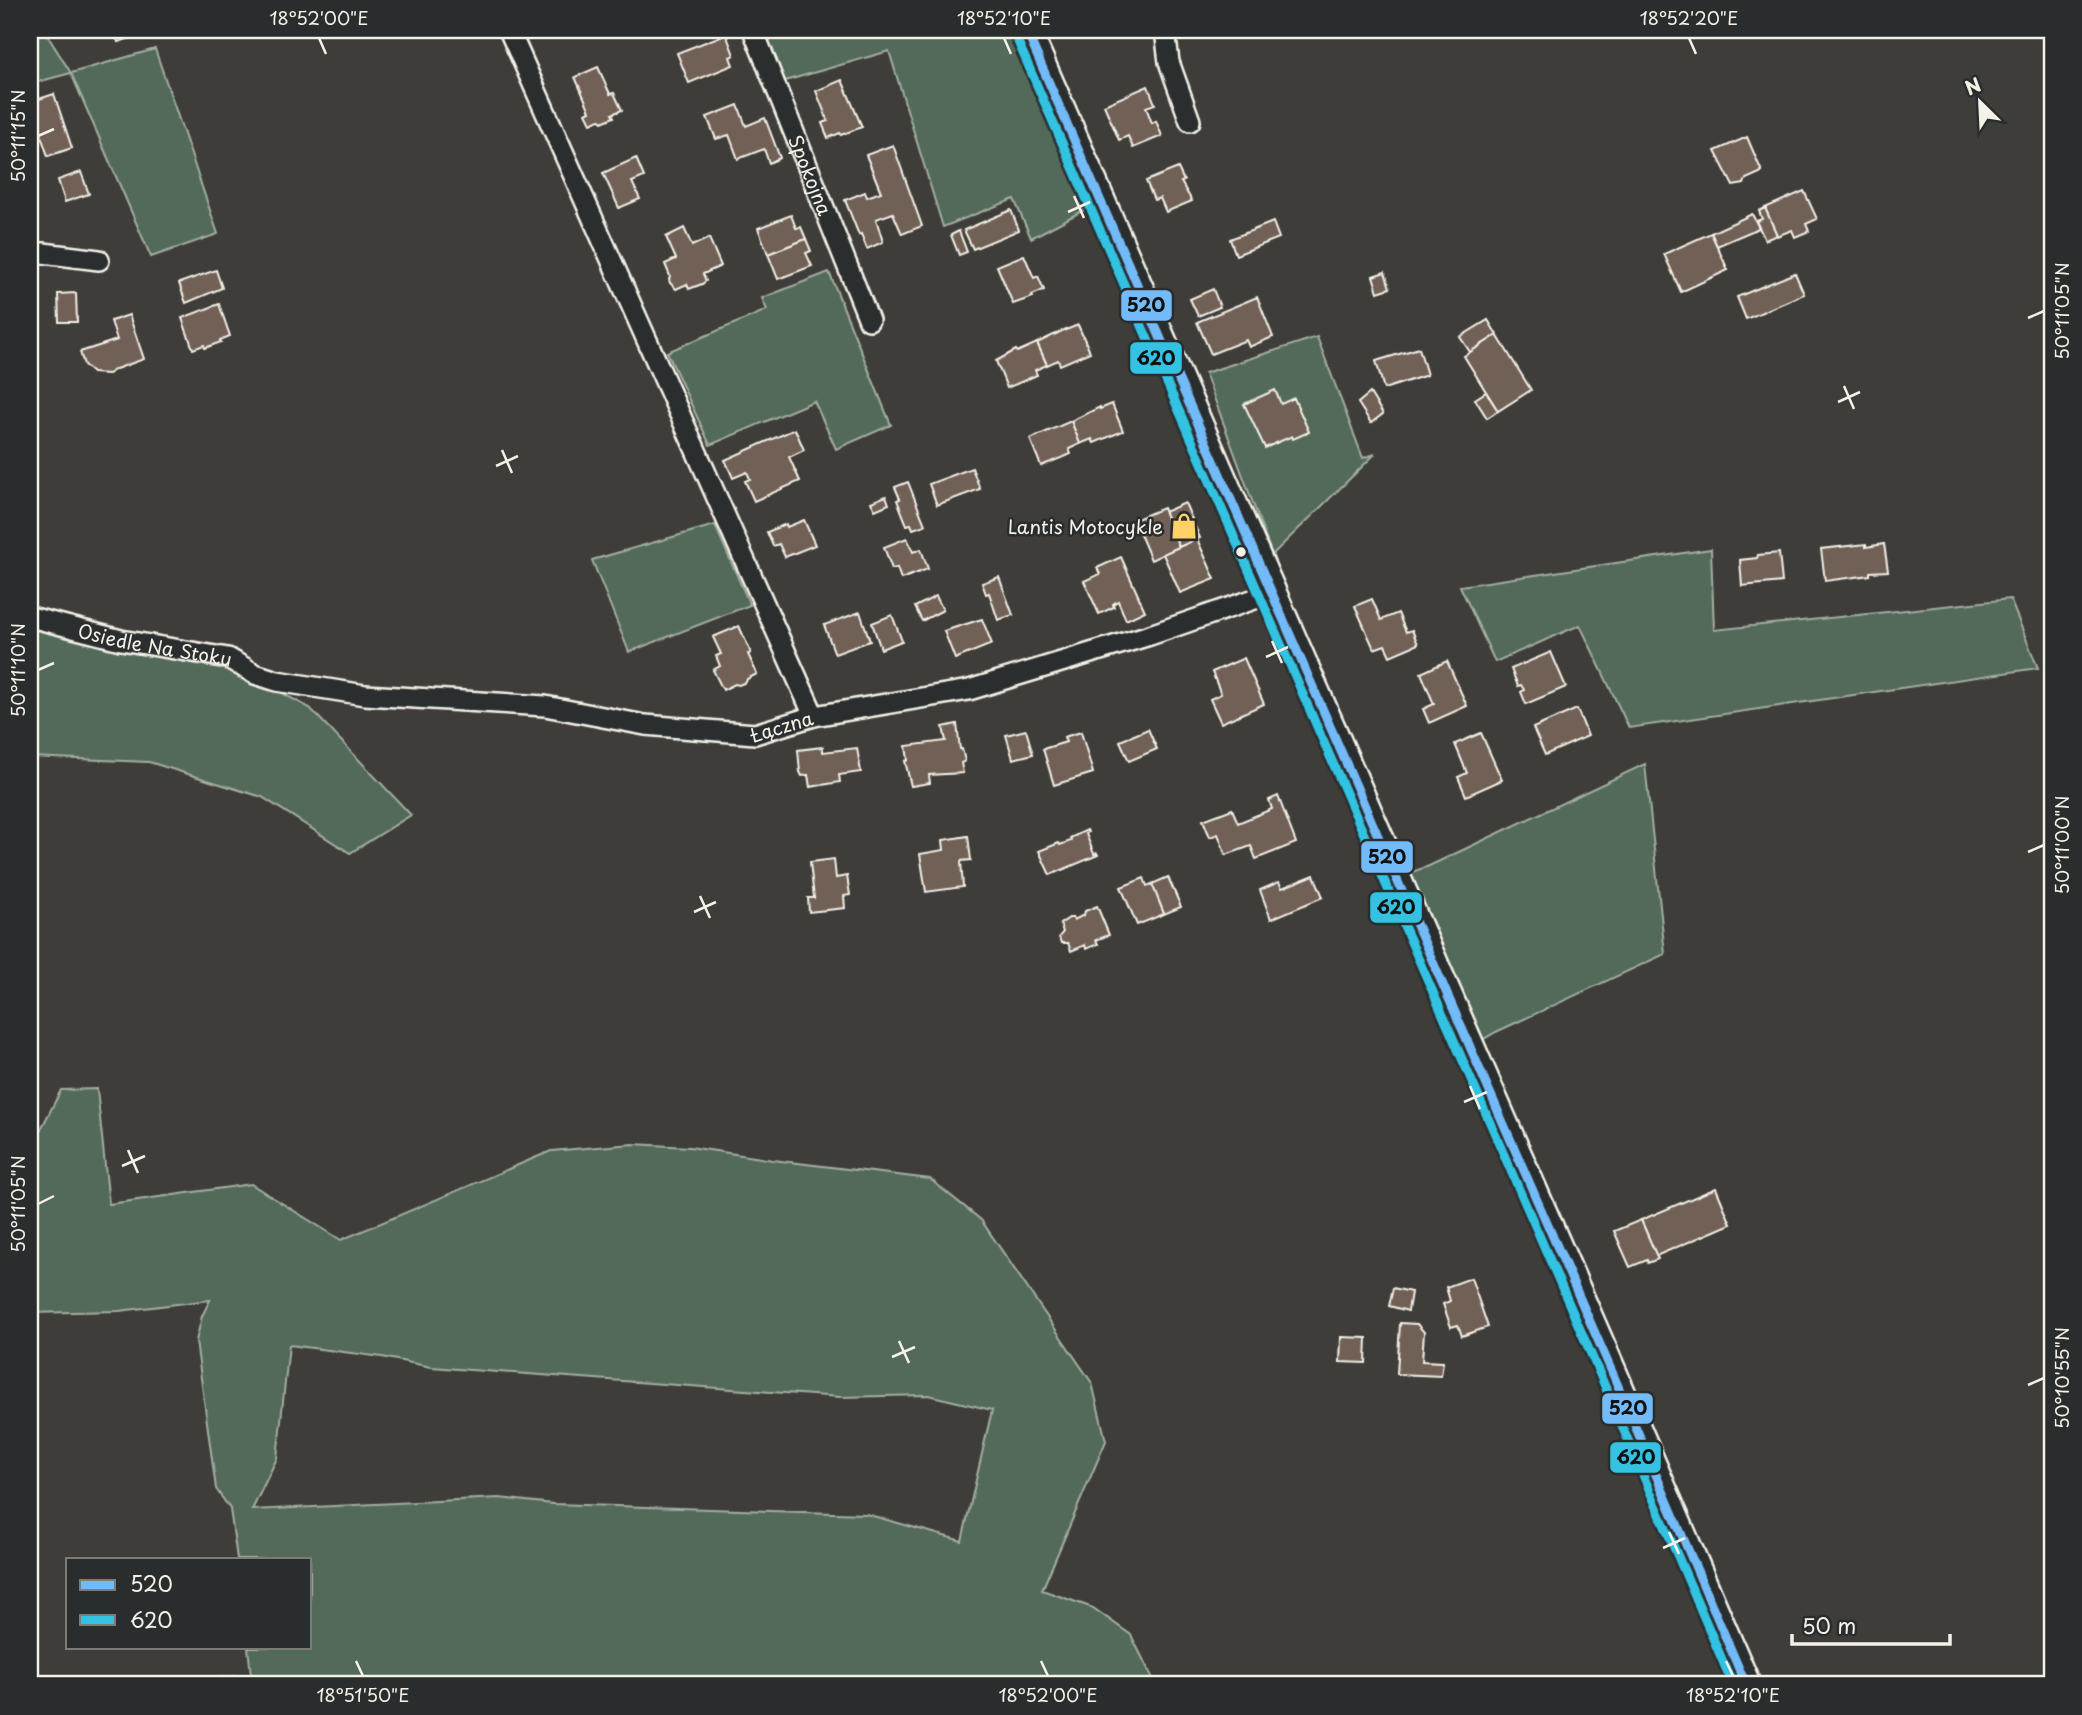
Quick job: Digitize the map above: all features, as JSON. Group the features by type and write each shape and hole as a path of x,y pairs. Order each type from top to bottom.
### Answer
{"street":[{"path":"509,30 814,716"},
{"name":"Spokojna","path":"753,30 869,320"},
{"path":"1026,30 1746,1685"},
{"path":"1166,30 1169,62 1190,121"},
{"path":"30,254 43,253 99,260"},
{"name":"Łączna","path":"277,681 365,695 545,706 645,725 755,734 814,716 969,690 1150,635 1272,593"},
{"name":"Osiedle Na Stoku","path":"30,617 121,640 228,658 255,674 277,681"}],"green space":[{"path":"30,30 44,30 71,73 30,84"},
{"path":"764,30 1010,30 1086,209 1031,238 1014,199 943,227 889,51 785,81"},
{"path":"155,49 218,234 151,257 71,73"},
{"path":"829,272 891,425 836,449 814,401 710,445 667,352 767,310 762,298"},
{"path":"1317,337 1363,458 1375,454 1272,555 1205,373"},
{"path":"715,525 750,605 629,652 592,560"},
{"path":"1711,549 1714,630 2010,599 2038,668 1629,728 1580,625 1495,662 1460,586"},
{"path":"30,623 186,642 310,708 411,815 350,853 262,797 149,762 30,757"},
{"path":"1645,764 1665,954 1482,1040 1409,873"},
{"path":"97,1089 109,1204 251,1184 341,1240 551,1151 633,1144 690,1147 930,1179 981,1220 1092,1383 1106,1441 1042,1590 1093,1608 1131,1635 1152,1677 1148,1685 144,1685 251,1675 248,1648 312,1648 312,1558 237,1558 230,1509 216,1489 196,1341 202,1316 210,1300 119,1311 30,1313 30,1160 37,1137 61,1090","holes":["289,1345 382,1357 431,1367 840,1397 928,1395 992,1410 962,1541 866,1514 553,1504 499,1498 252,1510 277,1458"]}],"building":[{"path":"113,30 135,30 137,36 118,42"},
{"path":"726,34 734,55 730,57 733,65 689,83 677,53"},
{"path":"598,67 610,94 614,93 622,110 612,114 614,117 591,123 586,113 590,111 575,77"},
{"path":"842,80 862,127 828,138 822,123 828,121 816,91"},
{"path":"1148,86 1155,104 1146,107 1152,123 1156,121 1162,136 1133,148 1128,136 1119,140 1104,105"},
{"path":"54,94 72,148 48,156 36,121 30,123 30,102"},
{"path":"738,105 746,126 765,118 780,158 769,163 764,149 738,159 729,135 716,139 707,117"},
{"path":"1747,137 1762,172 1746,179 1744,184 1733,186 1715,151"},
{"path":"893,145 922,226 902,234 893,213 876,219 883,242 867,249 845,200 865,192 867,197 881,192 866,155"},
{"path":"636,158 644,177 632,182 640,199 619,208 603,173"},
{"path":"1178,168 1184,181 1181,182 1192,201 1166,212 1160,198 1154,200 1146,181"},
{"path":"81,172 89,194 65,202 58,180"},
{"path":"1804,191 1817,219 1806,224 1809,231 1795,237 1792,230 1777,236 1765,208"},
{"path":"1765,208 1777,235 1765,240 1756,221 1762,219 1759,211"},
{"path":"1011,210 1019,230 973,249 964,230"},
{"path":"1752,214 1759,228 1717,246 1711,233"},
{"path":"791,215 796,228 801,227 806,239 768,254 758,228"},
{"path":"1273,222 1279,238 1236,255 1230,239"},
{"path":"684,228 692,246 709,238 721,266 703,274 706,281 702,284 689,289 687,284 676,289 670,283 665,264 676,259 666,237"},
{"path":"959,231 967,252 959,255 951,235"},
{"path":"1711,233 1728,270 1681,292 1664,254"},
{"path":"806,239 811,251 806,253 812,266 778,279 768,254"},
{"path":"1024,255 1034,278 1038,276 1044,290 1013,304 997,266"},
{"path":"216,270 222,288 186,303 179,283"},
{"path":"1385,272 1390,288 1378,292 1373,276"},
{"path":"1795,273 1804,294 1746,319 1737,297"},
{"path":"1213,289 1220,307 1198,316 1190,299"},
{"path":"76,293 77,322 59,322 58,294"},
{"path":"1257,297 1273,337 1249,347 1246,340 1211,354 1197,322"},
{"path":"219,304 230,336 205,348 204,345 193,349 182,318"},
{"path":"30,307 35,349 32,349 33,372 30,372"},
{"path":"129,315 144,359 108,374 93,373 84,365 80,352 117,340 111,321"},
{"path":"1488,320 1497,335 1470,352 1460,337"},
{"path":"1078,325 1090,352 1060,365 1058,360 1047,365 1037,343"},
{"path":"1497,335 1531,390 1498,411 1464,356"},
{"path":"1037,343 1047,365 1035,370 1037,375 1007,388 996,361"},
{"path":"1419,348 1427,375 1384,389 1376,361"},
{"path":"1275,390 1281,404 1294,398 1309,432 1265,448 1244,404"},
{"path":"1486,392 1498,411 1487,418 1475,399"},
{"path":"1370,393 1383,414 1371,423 1358,403"},
{"path":"1112,404 1123,431 1094,443 1092,439 1080,444 1071,421"},
{"path":"1071,421 1080,444 1069,449 1071,454 1041,466 1030,439"},
{"path":"795,429 804,450 789,457 800,481 754,501 745,481 750,479 747,472 733,478 725,460"},
{"path":"972,468 980,489 937,505 929,484"},
{"path":"908,482 925,525 913,529 911,524 907,525 895,487"},
{"path":"886,496 889,504 875,510 871,502"},
{"path":"1185,503 1200,538 1179,547 1164,512"},
{"path":"1163,508 1179,547 1151,560 1134,520"},
{"path":"804,520 815,545 785,557 779,544 773,546 767,532"},
{"path":"907,538 913,552 921,549 928,569 901,579 897,568 892,569 884,547"},
{"path":"1197,539 1215,579 1180,593 1163,554"},
{"path":"1866,544 1866,547 1884,544 1888,571 1825,581 1821,549"},
{"path":"1779,553 1782,582 1742,586 1740,560"},
{"path":"1121,557 1145,611 1126,620 1118,601 1113,604 1114,607 1099,614 1084,581 1100,574 1097,568"},
{"path":"999,577 1013,615 998,620 989,593 986,594 982,583"},
{"path":"936,596 943,610 922,621 915,607"},
{"path":"1372,599 1381,620 1398,613 1406,632 1412,630 1418,644 1390,656 1385,645 1374,649 1355,606"},
{"path":"860,612 870,641 835,654 824,625"},
{"path":"892,615 902,641 881,649 872,623"},
{"path":"982,619 992,644 955,659 944,631"},
{"path":"739,626 757,674 746,682 723,690 713,670 720,666 716,656 721,654 713,637"},
{"path":"1551,652 1566,687 1526,704 1521,692 1524,690 1521,685 1518,686 1511,669"},
{"path":"1244,658 1264,704 1221,723 1210,699 1221,694 1212,672"},
{"path":"1447,661 1467,706 1429,723 1423,709 1434,704 1421,673"},
{"path":"1577,709 1588,736 1545,755 1533,728"},
{"path":"957,724 960,749 965,761 961,763 963,773 929,775 930,783 911,786 905,761 908,760 906,746 946,741 943,727"},
{"path":"1148,729 1157,749 1129,761 1120,741"},
{"path":"1026,730 1033,754 1013,759 1006,735"},
{"path":"1081,732 1093,773 1054,785 1043,749 1066,742 1064,737"},
{"path":"1481,733 1502,780 1466,796 1458,777 1467,773 1455,744"},
{"path":"823,747 823,752 857,748 861,772 839,775 840,782 810,787 808,775 802,776 800,772 798,750"},
{"path":"1278,796 1296,843 1256,859 1251,846 1226,855 1218,834 1210,837 1203,820 1232,809 1238,823 1272,809 1269,800"},
{"path":"1087,830 1094,854 1098,855 1050,875 1039,851 1071,841 1070,838"},
{"path":"968,836 971,860 961,861 963,887 926,892 920,854 944,850 943,840"},
{"path":"834,859 836,878 847,876 850,895 844,896 845,908 809,912 808,898 814,898 810,862"},
{"path":"1314,875 1323,897 1271,919 1260,890 1279,882 1282,888"},
{"path":"1168,877 1181,907 1164,914 1152,884"},
{"path":"1144,878 1147,886 1152,884 1164,914 1137,925 1121,887"},
{"path":"1097,906 1109,935 1096,940 1098,944 1086,949 1085,945 1071,951 1068,943 1061,943 1059,937 1063,932 1060,924 1069,918 1074,920"},
{"path":"1716,1188 1731,1224 1656,1256 1641,1220"},
{"path":"1641,1220 1658,1259 1630,1267 1614,1231"},
{"path":"1471,1278 1488,1327 1462,1336 1458,1325 1451,1327 1443,1304 1450,1301 1446,1287"},
{"path":"1393,1288 1411,1292 1408,1311 1389,1306"},
{"path":"1400,1323 1417,1324 1424,1332 1422,1361 1443,1362 1441,1376 1397,1374"},
{"path":"1341,1337 1367,1338 1366,1363 1340,1362"}],"transit line":[{"name":"520","path":"1026,30 1746,1685"},
{"name":"620","path":"1015,35 1733,1685"}],"place":[{"name":"Lantis Motocykle","path":"1184,526"}]}
